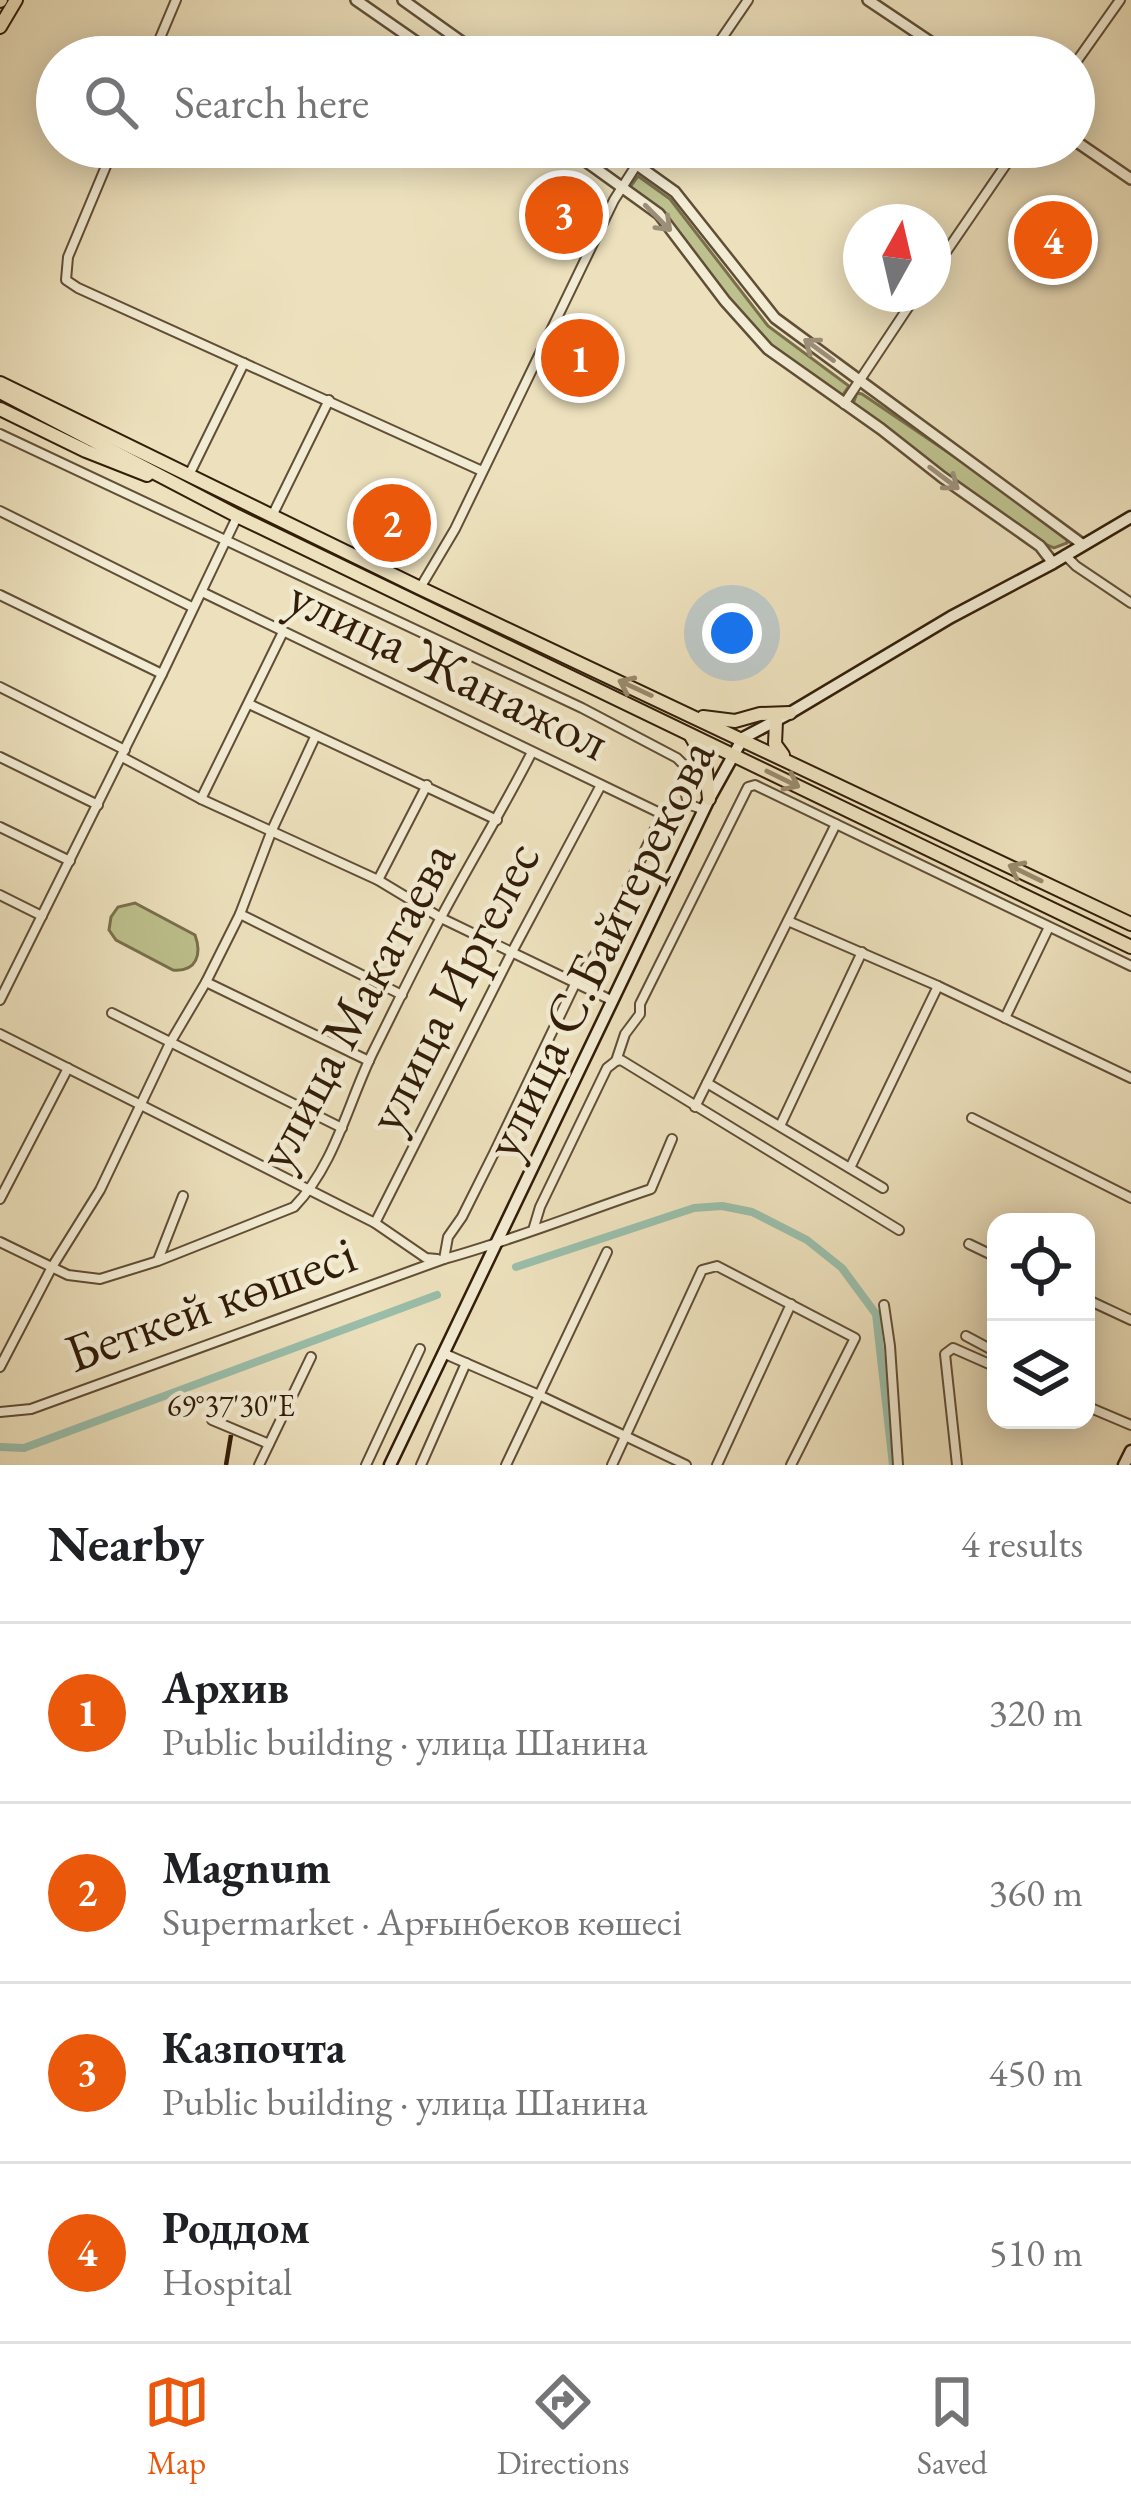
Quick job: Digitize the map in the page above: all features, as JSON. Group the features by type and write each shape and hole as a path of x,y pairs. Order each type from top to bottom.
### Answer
{"main road":[{"path":"0,27 16,0"},
{"path":"0,374 120,434 170,474"},
{"path":"0,383 170,474 237,516 1131,946"},
{"path":"0,392 170,474"},
{"path":"0,410 136,473 189,476 1131,924"},
{"name":"улица С.Байтерекова","path":"390,1465 706,804 743,738 1131,517"},
{"path":"698,717 735,721 790,713"},
{"path":"776,721 775,744 788,760"},
{"path":"690,735 705,761 706,804"},
{"path":"1124,1465 1131,1451"}],"street":[{"path":"161,36 176,0"},
{"path":"356,0 408,36"},
{"path":"403,0 454,36"},
{"path":"723,36 748,0"},
{"path":"868,0 922,36"},
{"path":"1095,36 1120,0"},
{"path":"1095,154 1131,179"},
{"path":"105,168 68,257 66,280 482,470"},
{"path":"595,168 659,214 768,350 1040,546 1053,563"},
{"path":"420,588 455,529 614,200 634,168"},
{"path":"644,168 676,193 775,318 1082,544"},
{"path":"951,245 1004,168"},
{"path":"844,404 905,312"},
{"path":"189,476 244,363"},
{"path":"272,516 329,400"},
{"path":"0,434 582,708 677,758 687,768 688,803 706,804"},
{"path":"0,512 192,607"},
{"path":"0,1000 237,516"},
{"path":"1065,555 1131,603"},
{"name":"улица Жанажол","path":"202,592 662,814 599,950 576,982"},
{"path":"0,596 162,674"},
{"path":"201,799 283,632"},
{"path":"0,688 201,799 378,880 441,918 613,1001"},
{"path":"249,704 497,820"},
{"path":"0,1367 52,1267 100,1190 170,1043 206,982 314,737"},
{"name":"улица Макатаева","path":"0,1242 68,1275 96,1280 290,1210 308,1192 342,1128 402,994 532,752"},
{"path":"0,757 98,805"},
{"path":"378,880 427,785"},
{"name":"улица Иргелес","path":"375,1223 601,785"},
{"path":"533,1229 607,1068 616,1061 625,1034 640,1014 640,1004 748,787 755,785 1131,966"},
{"path":"695,1107 836,824"},
{"path":"0,826 70,861"},
{"path":"0,896 42,916"},
{"path":"239,914 402,994"},
{"path":"788,921 1131,1078"},
{"path":"1080,941 1088,926"},
{"path":"1005,1018 1049,927"},
{"path":"780,1126 862,952"},
{"path":"0,965 13,972"},
{"path":"206,982 369,1061"},
{"path":"0,1034 375,1223 426,1258 444,1259 449,1234 462,1217 576,982"},
{"path":"850,1168 938,986"},
{"path":"112,1012 342,1128"},
{"path":"616,1061 630,1063 899,1230"},
{"path":"0,1199 68,1068"},
{"path":"707,1082 883,1188"},
{"path":"972,1118 1131,1198"},
{"name":"Беткей көшесі","path":"0,1412 31,1409 444,1259 651,1190 672,1139"},
{"path":"158,1261 183,1196"},
{"path":"970,1244 987,1252"},
{"path":"506,1465 607,1252"},
{"path":"612,1465 702,1270 717,1266 855,1338 791,1465"},
{"path":"1095,1303 1131,1320"},
{"path":"717,1465 791,1304"},
{"path":"884,1305 898,1465"},
{"path":"965,1336 987,1347"},
{"path":"957,1465 945,1354 953,1348 987,1363"},
{"path":"365,1465 419,1349"},
{"path":"443,1353 686,1465"},
{"path":"259,1465 310,1357"},
{"path":"421,1465 466,1363"},
{"path":"1095,1410 1131,1425"},
{"path":"212,1420 269,1444"}],"green space":[{"path":"638,176 670,199 768,326 849,386 840,399 754,340 662,215 627,191"},
{"path":"857,393 1067,533 1067,543 1054,548 1047,545 851,409"},
{"path":"135,903 195,935 198,949 192,965 173,970 116,940 109,930 111,917 118,907"}],"waterway":[{"path":"516,1267 694,1208 722,1206 752,1212 807,1240 842,1268 876,1314 893,1465"},
{"path":"0,1447 24,1448 437,1295"}],"place":[{"name":"Казпочта","path":"564,215"},
{"name":"Роддом","path":"1053,240"},
{"name":"Архив","path":"580,358"},
{"name":"Magnum","path":"392,523"}]}
